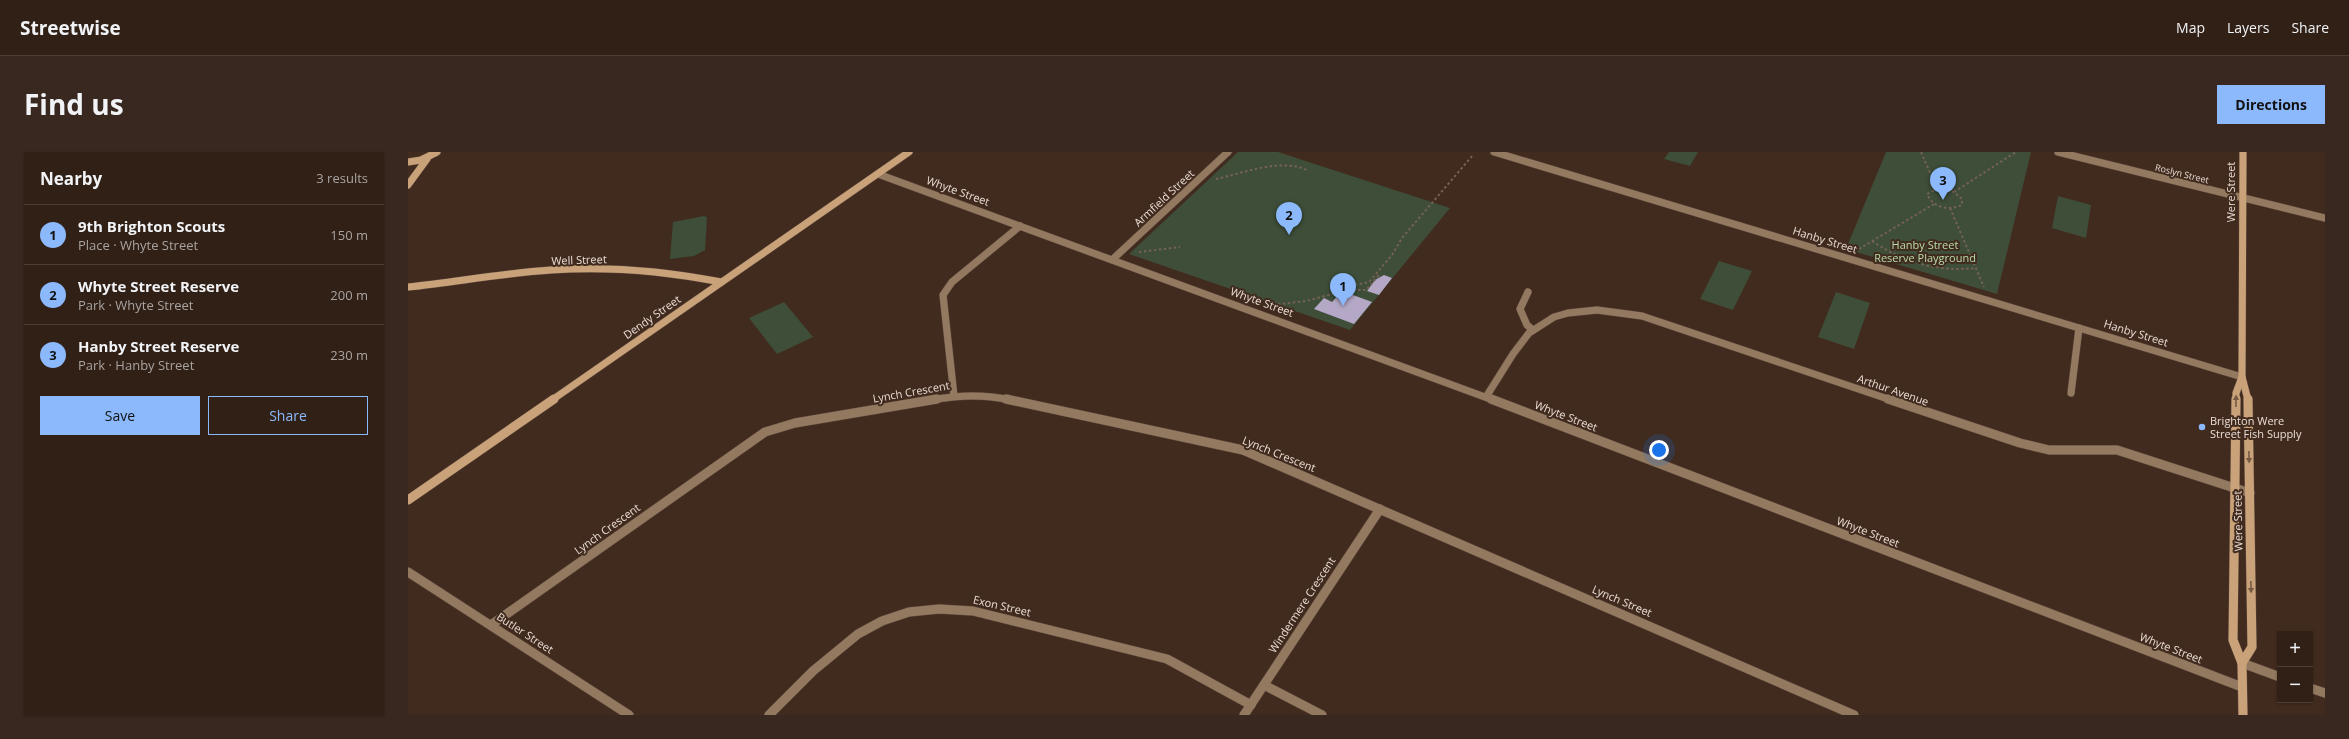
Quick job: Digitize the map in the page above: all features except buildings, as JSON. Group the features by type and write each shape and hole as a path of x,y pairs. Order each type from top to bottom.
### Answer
{"street":[{"path":"408,185 427,159 436,153 443,152"},
{"name":"Dendy Street","path":"408,500 909,152"},
{"name":"Armfield Street","path":"1113,259 1228,152"},
{"name":"Hanby Street","path":"1494,152 2242,377"},
{"name":"Roslyn Street","path":"2058,152 2325,218"},
{"name":"Were Street","path":"2242,662 2252,647 2248,398 2242,377 2243,152"},
{"path":"408,162 427,159"},
{"name":"Whyte Street","path":"878,174 1486,397 2242,687"},
{"path":"954,396 943,295 952,282 1020,226"},
{"name":"Well Street","path":"408,287 530,272 613,270 671,274 721,282"},
{"name":"Well Street","path":"408,292 438,284"},
{"path":"1528,292 1520,309 1527,325 1533,330"},
{"name":"Arthur Avenue","path":"1486,397 1522,342 1533,330 1551,319 1580,310 1610,311 1642,316 2020,443 2049,450 2117,450 2250,493"},
{"path":"2071,393 2079,328"},
{"name":"Were Street","path":"2242,377 2236,393 2233,640 2242,662 2243,715"},
{"name":"Lynch Crescent","path":"491,625 765,432 795,423 954,396 973,394 1004,397 1236,448 1380,509"},
{"name":"Windermere Crescent","path":"1244,715 1380,509"},
{"name":"Lynch Street","path":"1380,509 1854,715"},
{"name":"Butler Street","path":"408,572 629,715"},
{"name":"Exon Street","path":"769,715 838,649 858,634 892,617 933,608 952,608 973,611 1167,659 1251,704"},
{"path":"2242,662 2277,676"},
{"path":"1264,685 1322,715"},
{"path":"2313,689 2325,693"}],"path":[{"path":"1921,152 1937,189"},
{"path":"1954,192 2016,152"},
{"path":"1342,290 1368,289 1402,238 1473,155"},
{"path":"1200,178 1215,180 1252,170 1287,167 1301,167 1309,171"},
{"path":"1937,189 1954,192 1963,202 1959,207 1950,208 1934,204 1927,194 1937,189"},
{"path":"1854,252 1934,204"},
{"path":"1950,208 1985,291"},
{"path":"1872,241 1892,254 1917,265 1942,270 1976,268"},
{"path":"1138,252 1180,247"},
{"path":"1378,275 1382,277"},
{"path":"1273,305 1306,302 1366,284 1378,275"}],"green space":[{"path":"1238,152 1278,152 1450,208 1350,330 1129,254"},
{"path":"1669,152 1698,152 1690,166 1664,159"},
{"name":"Hanby Street Reserve Playground","path":"1886,152 2031,152 1997,294 1846,249"},
{"path":"2058,196 2091,205 2086,238 2052,228"},
{"path":"704,216 707,217 705,250 694,256 670,259 673,222"},
{"path":"1719,261 1752,271 1733,310 1700,299"},
{"path":"1836,292 1870,303 1854,349 1818,337"},
{"path":"784,302 813,337 777,354 749,318"}],"place":[{"name":"Hanby Street Reserve","path":"1943,200"},
{"name":"Whyte Street Reserve","path":"1289,235"},
{"name":"9th Brighton Scouts","path":"1343,306"},
{"name":"Brighton Were Street Fish Supply","path":"2202,427"}]}
